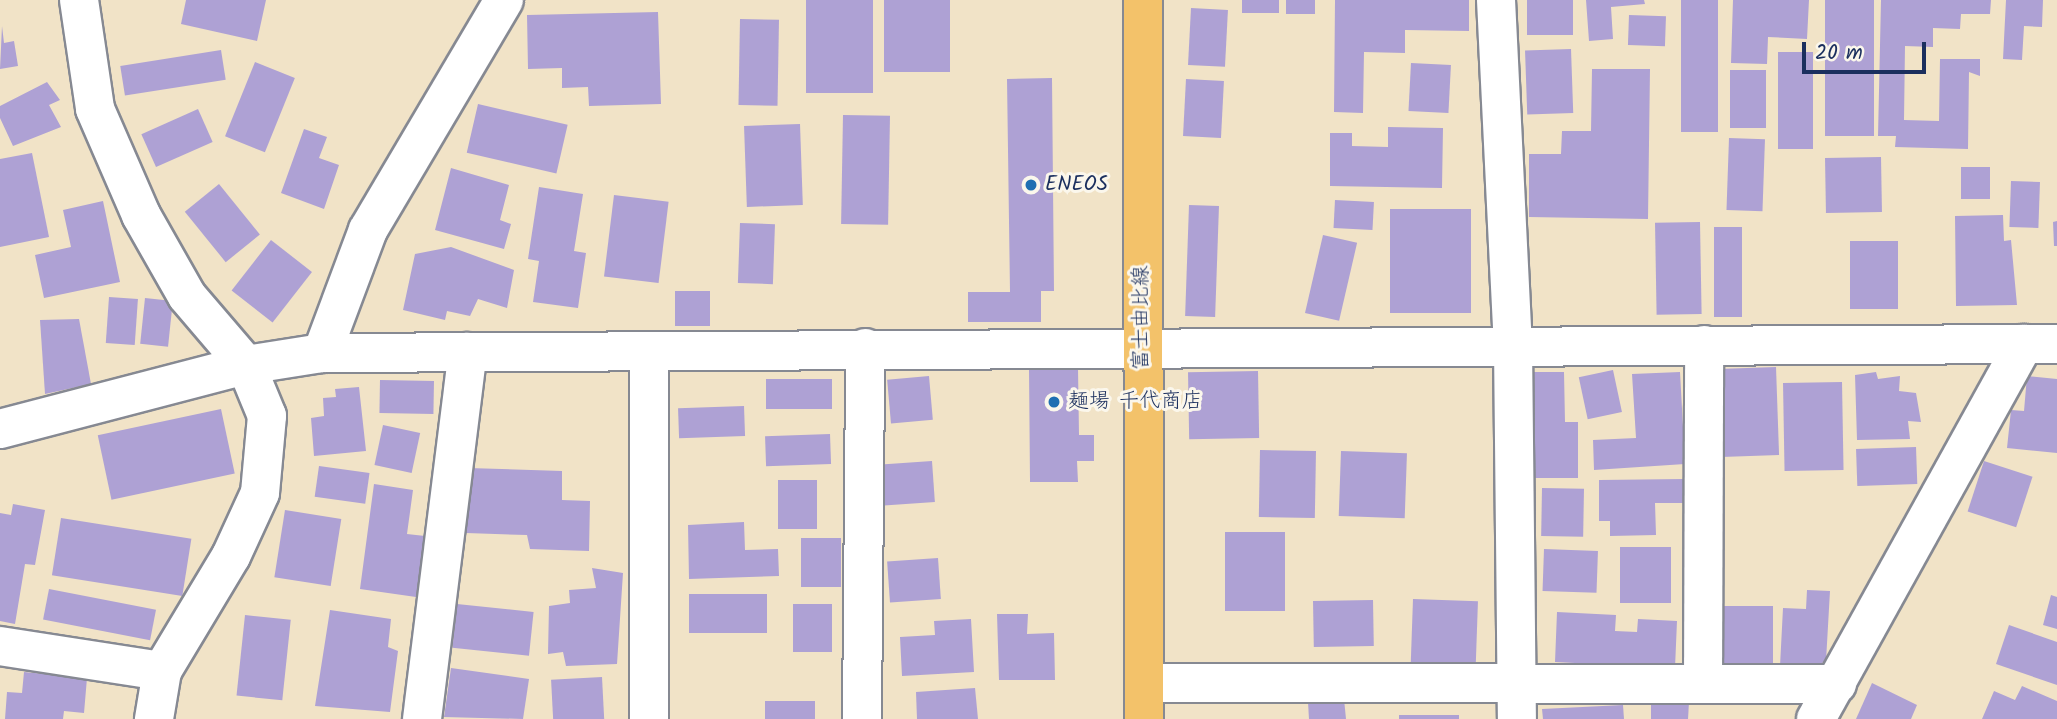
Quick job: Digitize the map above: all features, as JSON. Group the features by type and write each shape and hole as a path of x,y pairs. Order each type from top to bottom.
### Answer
{"main road":[{"name":"富士由比線","path":"1143,0 1141,347 1144,701"}],"street":[{"path":"79,0 95,109 141,215 187,296 246,365 267,416 260,493 231,556 162,671 153,719"},
{"path":"322,353 368,230 504,0"},
{"path":"1496,0 1513,345 1517,701"},
{"path":"0,429 246,365 322,353 865,348 2040,344"},
{"path":"1816,719 2040,344"},
{"path":"1703,683 1704,345"},
{"path":"862,719 865,348"},
{"path":"422,719 468,352"},
{"path":"649,352 649,719"},
{"path":"0,646 162,671"},
{"path":"1144,701 1517,701 1703,683 1837,684"}],"building":[{"path":"186,0 266,0 257,41 181,24"},
{"path":"806,0 873,0 873,93 806,93"},
{"path":"884,0 950,0 950,72 884,72"},
{"path":"1242,0 1279,0 1279,13 1242,13"},
{"path":"1286,0 1315,0 1315,14 1286,14"},
{"path":"1335,0 1469,0 1469,31 1405,30 1405,53 1364,52 1363,113 1334,112"},
{"path":"1527,0 1573,0 1573,35 1527,35"},
{"path":"1586,0 1644,0 1645,4 1611,7 1613,39 1589,41"},
{"path":"1681,0 1718,0 1718,132 1681,132"},
{"path":"1733,0 1809,0 1807,39 1768,37 1767,64 1731,63"},
{"path":"1825,0 1874,0 1874,136 1825,136"},
{"path":"1881,0 1991,0 1990,14 1961,14 1960,29 1933,28 1933,47 1905,46 1904,120 1939,121 1940,59 1980,59 1980,76 1969,72 1968,149 1895,147 1896,136 1878,136"},
{"path":"2006,0 2043,0 2042,27 2024,26 2022,60 2003,59"},
{"path":"1191,8 1228,10 1225,67 1188,65"},
{"path":"658,12 661,104 589,106 588,87 562,88 562,68 528,69 527,15"},
{"path":"1629,15 1666,16 1665,46 1628,45"},
{"path":"740,19 779,20 777,106 738,105"},
{"path":"2,26 4,43 14,41 18,66 0,69"},
{"path":"1571,49 1573,113 1527,115 1525,51"},
{"path":"221,50 226,80 125,96 120,66"},
{"path":"1778,52 1813,52 1813,149 1778,149"},
{"path":"255,62 295,78 265,152 225,136"},
{"path":"1411,63 1451,65 1448,113 1408,111"},
{"path":"1592,69 1650,69 1648,219 1529,217 1529,154 1561,154 1562,131 1591,131"},
{"path":"1730,70 1766,70 1766,128 1730,128"},
{"name":"ENEOS","path":"1052,78 1054,291 1041,291 1041,322 968,322 968,292 1010,292 1007,79"},
{"path":"1186,79 1224,81 1221,138 1183,136"},
{"path":"47,82 60,100 49,105 61,127 13,146 0,118 0,106"},
{"path":"478,104 568,125 556,173 467,153"},
{"path":"198,109 213,142 156,167 141,134"},
{"path":"843,115 890,116 888,225 841,224"},
{"path":"800,124 803,205 747,207 744,126"},
{"path":"1388,127 1443,128 1442,188 1330,186 1330,133 1352,133 1352,146 1388,147"},
{"path":"304,129 327,137 319,158 339,165 324,209 281,193"},
{"path":"1729,138 1765,139 1762,211 1726,210"},
{"path":"32,153 49,237 0,247 0,159"},
{"path":"1881,157 1882,212 1826,213 1825,158"},
{"path":"1961,167 1990,167 1990,199 1961,199"},
{"path":"451,168 509,185 500,220 511,224 504,249 435,230"},
{"path":"2011,181 2040,182 2038,228 2009,227"},
{"path":"219,184 260,235 226,262 185,212"},
{"path":"539,187 583,194 574,251 586,253 578,308 533,302 539,261 528,259"},
{"path":"614,195 669,202 659,283 604,276"},
{"path":"1335,200 1374,202 1372,230 1334,228"},
{"path":"103,201 120,282 44,298 35,255 71,247 63,210"},
{"path":"1189,205 1219,206 1215,317 1185,316"},
{"path":"1390,209 1471,209 1471,313 1390,313"},
{"path":"2003,215 2004,241 2011,240 2017,305 1956,306 1955,216"},
{"path":"2057,221 2057,246 2054,246 2053,222"},
{"path":"1700,222 1702,314 1657,315 1655,223"},
{"path":"740,223 775,224 773,284 738,283"},
{"path":"1714,227 1742,227 1742,317 1714,317"},
{"path":"1323,235 1357,243 1339,321 1305,313"},
{"path":"271,240 312,272 273,322 232,290"},
{"path":"1850,241 1898,241 1898,309 1850,309"},
{"path":"451,247 514,270 507,308 478,299 470,316 447,311 445,320 403,310 415,254"},
{"path":"675,291 710,291 710,326 675,326"},
{"path":"109,297 138,299 135,345 106,343"},
{"path":"145,298 173,301 168,347 140,344"},
{"path":"79,319 91,384 45,394 40,320"},
{"path":"1776,367 1779,455 1721,457 1718,369"},
{"name":"麺場 千代商店","path":"1078,368 1079,435 1094,435 1094,461 1077,461 1078,482 1030,482 1029,369"},
{"path":"1613,370 1622,412 1588,419 1579,377"},
{"path":"1258,371 1259,438 1189,439 1188,372"},
{"path":"1534,372 1564,372 1565,422 1578,422 1578,478 1535,478"},
{"path":"1680,372 1685,464 1594,470 1593,440 1636,438 1632,374"},
{"path":"1876,372 1878,379 1900,376 1899,391 1916,393 1921,422 1908,421 1910,439 1857,440 1855,375"},
{"path":"929,376 933,420 891,423 887,380"},
{"path":"2027,376 2057,379 2057,453 2007,448 2011,410 2024,411"},
{"path":"766,379 832,379 832,409 766,409"},
{"path":"380,380 434,381 433,414 379,413"},
{"path":"1842,382 1844,470 1785,471 1783,383"},
{"path":"359,387 366,451 314,456 311,418 324,416 323,398 336,397 335,389"},
{"path":"744,406 745,436 679,438 678,408"},
{"path":"221,409 235,474 111,500 98,435"},
{"path":"383,425 420,433 412,473 374,465"},
{"path":"830,434 831,464 766,466 765,436"},
{"path":"1916,447 1917,484 1857,486 1856,449"},
{"path":"1260,450 1316,451 1315,518 1259,517"},
{"path":"1341,451 1407,453 1405,518 1339,516"},
{"path":"932,461 935,502 884,505 881,465"},
{"path":"1984,461 2033,477 2016,527 1968,511"},
{"path":"319,466 370,473 365,504 315,497"},
{"path":"468,468 562,471 562,500 590,501 589,551 530,549 527,535 466,533"},
{"path":"1684,479 1685,503 1655,503 1656,535 1610,536 1610,521 1599,521 1599,480"},
{"path":"778,480 817,480 817,529 778,529"},
{"path":"374,484 413,490 407,534 425,536 416,597 360,589"},
{"path":"1542,488 1584,489 1583,537 1541,536"},
{"path":"13,504 45,510 35,565 25,564 15,624 0,621 0,513 11,515"},
{"path":"285,510 341,519 331,586 274,577"},
{"path":"61,518 191,539 182,596 52,575"},
{"path":"744,522 745,550 778,549 779,576 689,579 688,525"},
{"path":"1225,532 1285,532 1285,611 1225,611"},
{"path":"801,538 841,538 841,587 801,587"},
{"path":"1620,547 1671,547 1671,603 1620,603"},
{"path":"1544,549 1598,551 1597,593 1543,591"},
{"path":"938,558 941,599 890,602 887,562"},
{"path":"592,568 623,573 617,664 566,666 563,652 548,654 549,606 570,603 569,590 596,588"},
{"path":"49,589 156,610 150,640 43,619"},
{"path":"1807,590 1830,591 1826,661 1813,667 1780,666 1783,608 1806,609"},
{"path":"689,594 767,594 767,633 689,633"},
{"path":"2051,595 2057,597 2057,629 2043,625"},
{"path":"1413,599 1478,601 1476,666 1411,664"},
{"path":"1373,600 1374,646 1314,647 1313,601"},
{"path":"457,604 534,612 529,656 452,648"},
{"path":"793,604 832,604 832,652 793,652"},
{"path":"1721,606 1773,606 1773,663 1721,663"},
{"path":"330,610 391,619 388,647 398,651 390,712 315,706"},
{"path":"1557,612 1616,615 1615,631 1637,632 1638,619 1677,621 1675,668 1555,662"},
{"path":"997,614 1028,614 1027,634 1054,633 1055,680 999,680"},
{"path":"245,615 291,620 282,700 237,696"},
{"path":"971,619 974,672 902,676 900,637 935,635 934,621"},
{"path":"2009,625 2057,642 2057,685 1996,664"},
{"path":"451,668 529,679 523,719 444,717"},
{"path":"24,672 87,678 84,713 64,711 63,719 5,719 7,692 22,693"},
{"path":"602,677 604,719 553,719 551,680"},
{"path":"1872,683 1917,705 1911,719 1856,719"},
{"path":"2022,686 2057,701 2057,719 1982,719 1994,691 2015,700"},
{"path":"975,688 978,719 917,719 916,692"},
{"path":"1344,699 1346,719 1309,719 1308,702"},
{"path":"765,701 815,701 815,719 765,719"},
{"path":"1689,702 1688,719 1651,719 1651,705"},
{"path":"1623,705 1624,719 1543,719 1542,709"},
{"path":"1399,715 1459,715 1459,719 1399,719"}],"place":[{"name":"ENEOS","path":"1031,185"},
{"name":"麺場 千代商店","path":"1054,402"}]}
